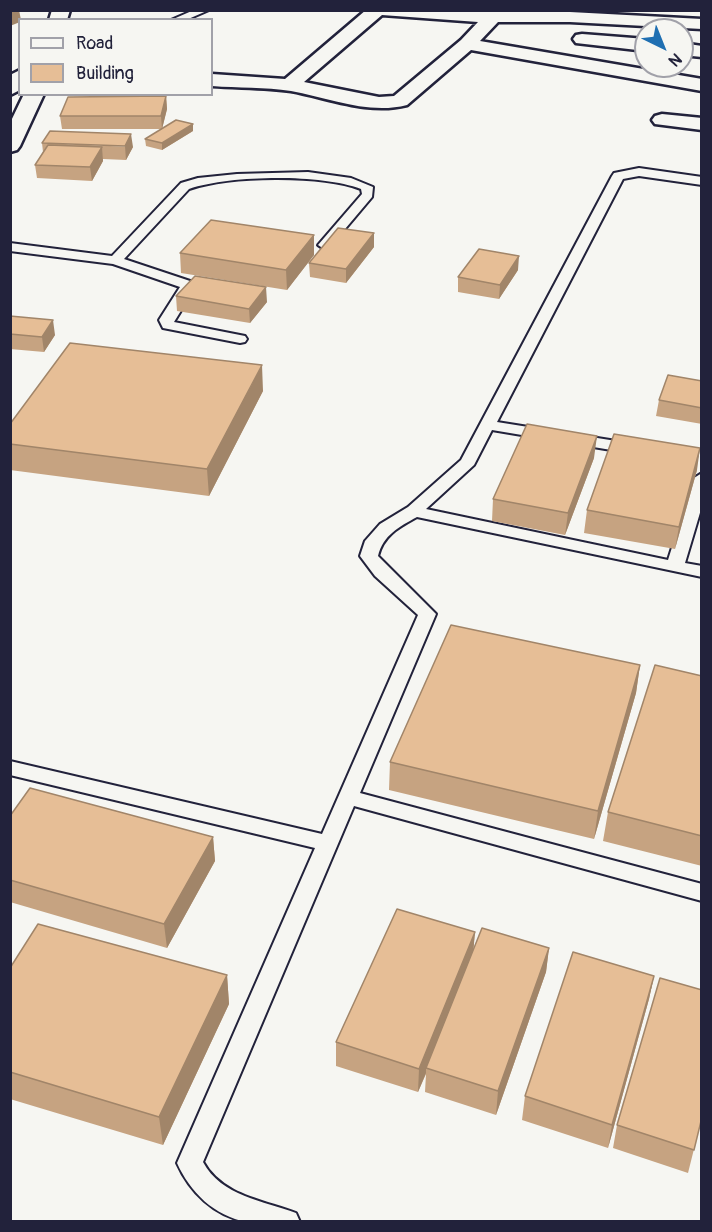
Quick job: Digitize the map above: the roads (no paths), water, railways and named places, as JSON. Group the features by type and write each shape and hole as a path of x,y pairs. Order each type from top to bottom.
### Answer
{"main road":[{"path":"289,86 377,10"},
{"path":"382,10 418,15 492,18 570,17 702,24"},
{"path":"213,80 289,86 379,102 400,102 492,18"},
{"path":"469,41 595,40 634,44"},
{"path":"469,41 702,85"},
{"path":"14,130 33,96"},
{"path":"662,120 702,124"}],"lane":[{"path":"181,18 205,10"},
{"path":"287,1221 215,1196 196,1179 190,1163 427,614 416,600 376,568 369,556 374,541 414,511 468,462 618,176 639,172 702,181"},
{"path":"115,260 185,186 198,182 292,176 342,178 367,188 368,194 321,249"},
{"path":"10,247 115,260 185,284 188,288 166,320 168,325 240,339"},
{"path":"488,425 645,451"},
{"path":"675,566 702,478"},
{"path":"414,511 702,572"},
{"path":"10,768 328,843"},
{"path":"348,797 702,893"}]}
